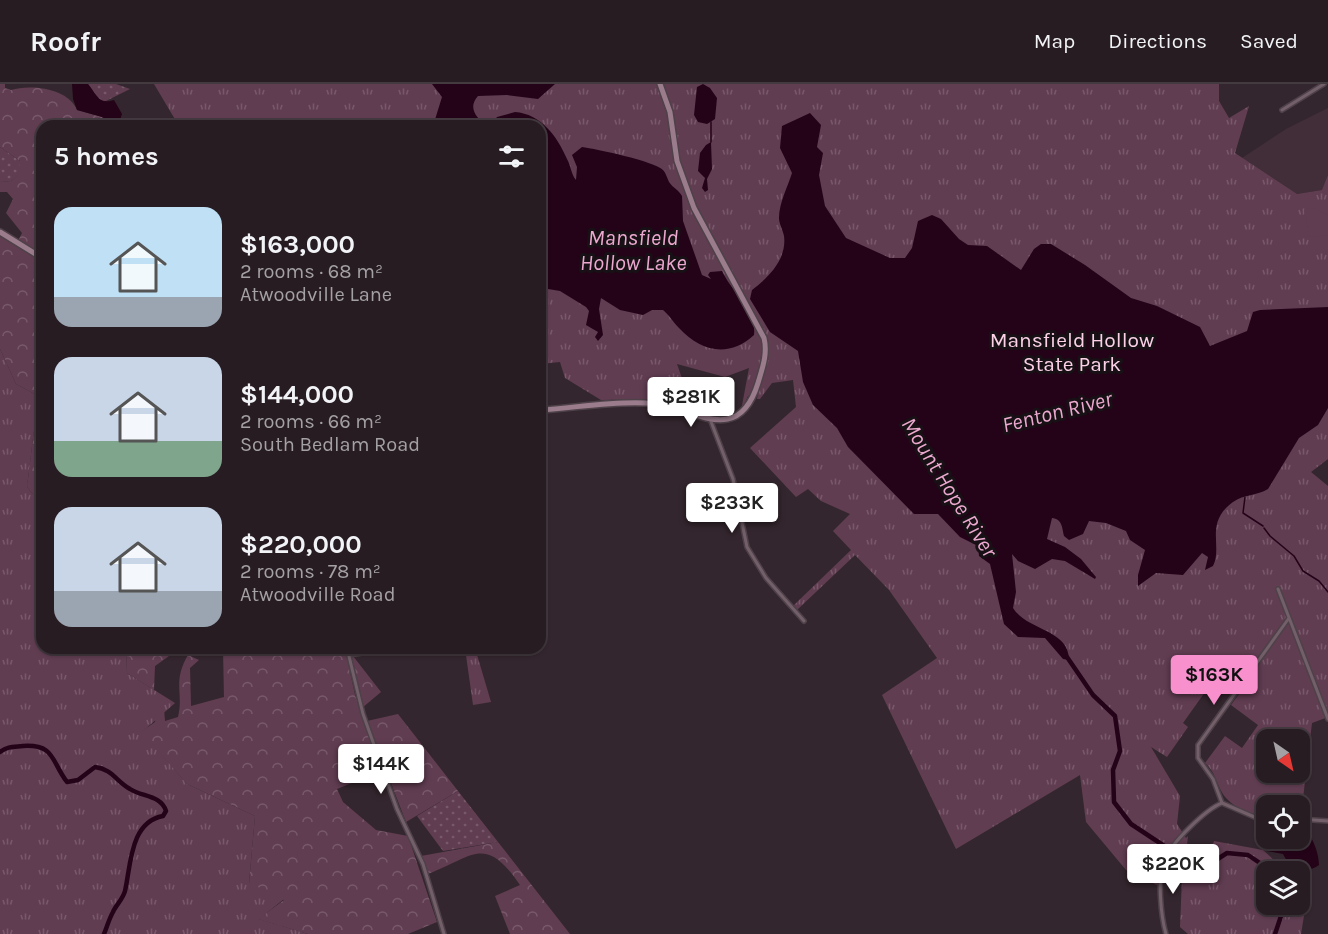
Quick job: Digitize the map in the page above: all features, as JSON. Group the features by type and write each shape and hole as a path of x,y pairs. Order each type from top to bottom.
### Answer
{"street":[{"path":"546,410 648,403 710,419 739,415 750,405 765,357 763,335 694,208 679,167 670,112 660,84"},
{"path":"1282,110 1324,84"},
{"path":"0,232 36,254"},
{"path":"710,419 733,479 747,547 766,578 804,621"},
{"path":"1278,589 1328,719"},
{"path":"1256,818 1222,803 1214,779 1198,758 1198,745 1289,618"},
{"path":"355,654 349,655 363,714 397,809 423,864 444,934"},
{"path":"1166,934 1162,917 1161,875 1167,855 1209,811 1222,803"},
{"path":"1310,820 1328,821"}],"shaded area":[{"path":"1328,108 1328,175 1323,190 1296,194 1242,158 1286,129"}],"green space":[{"path":"0,84 5,84 5,88 11,90 38,88 57,92 66,97 77,110 106,120 36,120 36,252 18,241 22,233 6,213 13,199 7,192 0,192 0,182 11,181 20,173 20,161 0,147"},
{"path":"88,84 116,84 130,89 104,102 98,99"},
{"name":"Mansfield Hollow State Park","path":"154,84 1219,84 1219,101 1229,118 1249,106 1235,153 1297,194 1322,190 1328,175 1328,459 1311,472 1328,486 1328,717 1312,723 1310,740 1310,729 1256,729 1256,783 1305,783 1303,795 1256,795 1256,814 1240,809 1231,803 1205,763 1225,736 1242,748 1258,725 1231,705 1244,687 1239,684 1210,685 1183,723 1188,727 1167,757 1151,747 1180,796 1177,824 1186,838 1188,836 1187,845 1198,851 1211,850 1214,841 1263,850 1275,861 1256,861 1256,915 1304,915 1301,934 1188,934 1180,927 1182,877 1159,879 1159,886 1126,870 1086,822 1080,775 956,849 882,695 937,658 889,590 855,555 797,610 793,606 851,550 833,531 850,514 821,501 808,489 796,497 750,448 796,407 793,380 772,383 760,399 757,399 758,393 748,396 741,411 749,368 725,377 677,364 694,413 653,399 601,400 565,378 560,362 546,363 546,120 175,120"},
{"path":"0,147 20,161 21,173 11,181 0,182"},
{"path":"1313,208 1328,215 1328,235 1309,237 1304,210"},
{"path":"0,235 36,256 36,395 16,384 0,349"},
{"path":"0,349 16,384 36,395 36,414 27,487 36,498 36,654 126,654 127,673 175,703 142,732 187,784 255,816 249,883 284,899 259,919 308,934 0,934"},
{"path":"36,413 36,498 27,487"},
{"path":"126,654 169,654 155,666 154,690 127,673"},
{"path":"223,654 346,654 355,695 376,754 360,758 364,778 337,789 343,802 376,830 408,836 437,922 408,934 308,934 258,919 284,900 249,884 255,816 187,784 141,732 155,722 157,710 164,709 165,721 178,717 179,680 188,655 199,660 190,668 191,706 224,697"},
{"path":"466,654 477,654 491,702 473,705"},
{"path":"353,656 381,692 362,708 350,657"},
{"path":"398,714 458,791 406,822 367,721"},
{"path":"458,791 498,842 443,851 417,816"},
{"path":"498,842 570,934 510,934 495,896 520,885 508,869 488,854 468,856 428,874 421,856"}],"water":[{"path":"72,84 88,84 102,100 114,100 122,114 120,120 107,120 77,110 73,99"},
{"path":"432,84 555,84 538,99 507,95 478,96 473,109 480,120 435,120 442,97"},
{"path":"703,84 710,88 717,98 715,119 707,124 698,122 694,115 697,87"},
{"name":"Mansfield Hollow Lake","path":"515,112 537,120 495,120 497,117"},
{"name":"Fenton River","path":"810,113 821,125 817,147 823,153 819,175 825,206 846,238 890,258 905,258 912,248 918,221 932,215 941,219 959,239 968,245 987,246 1021,270 1034,249 1041,244 1051,244 1131,298 1157,306 1200,327 1210,346 1247,331 1253,312 1328,307 1328,408 1318,425 1299,438 1268,489 1237,499 1224,510 1217,526 1216,558 1213,566 1205,570 1208,557 1202,553 1183,575 1156,573 1138,586 1138,575 1145,550 1130,540 1126,531 1106,523 1089,521 1083,534 1069,540 1064,536 1060,522 1052,518 1047,539 1065,547 1081,559 1096,577 1095,579 1065,561 1052,559 1035,569 1018,561 1012,554 1016,592 1013,608 1019,616 1062,642 1069,660 1063,659 1045,638 1018,637 1004,624 990,564 979,556 978,546 960,537 938,514 914,514 848,447 837,428 813,405 803,382 798,351 770,332 750,299 752,290 776,267 783,252 784,236 779,212 792,173 780,148 782,126"},
{"name":"Mansfield Hollow Lake","path":"546,127 563,150 576,180 577,167 572,155 582,147 637,159 663,170 669,182 682,196 683,221 702,275 711,279 708,275 710,272 722,271 748,309 754,326 754,335 735,347 715,349 706,347 688,336 663,310 652,310 643,315 620,310 601,298 599,309 603,335 598,341 595,337 598,332 586,325 589,311 586,307 560,291 546,290"},
{"path":"711,142 712,169 707,179 708,190 705,192 702,188 705,178 698,171 700,153"},
{"path":"1310,836 1318,855 1319,865 1310,869 1310,861 1288,861 1283,854 1265,849 1284,851 1285,849 1310,849"}],"waterway":[{"path":"711,122 711,142"},
{"path":"1245,497 1243,513 1263,526"},
{"path":"1264,528 1294,556 1303,571 1319,581 1328,592"},
{"name":"Mount Hope River","path":"1067,657 1093,695 1115,716 1120,751 1113,770 1114,802 1131,824 1181,857 1191,876 1227,853 1248,855 1257,861"},
{"path":"0,752 13,747 41,748 51,755 67,782 78,780 95,767 101,768 125,786 156,799 164,806 166,811 163,816 152,820 138,836 131,857 124,894 104,934"},
{"name":"Mount Hope River","path":"1275,934 1281,915"}]}
